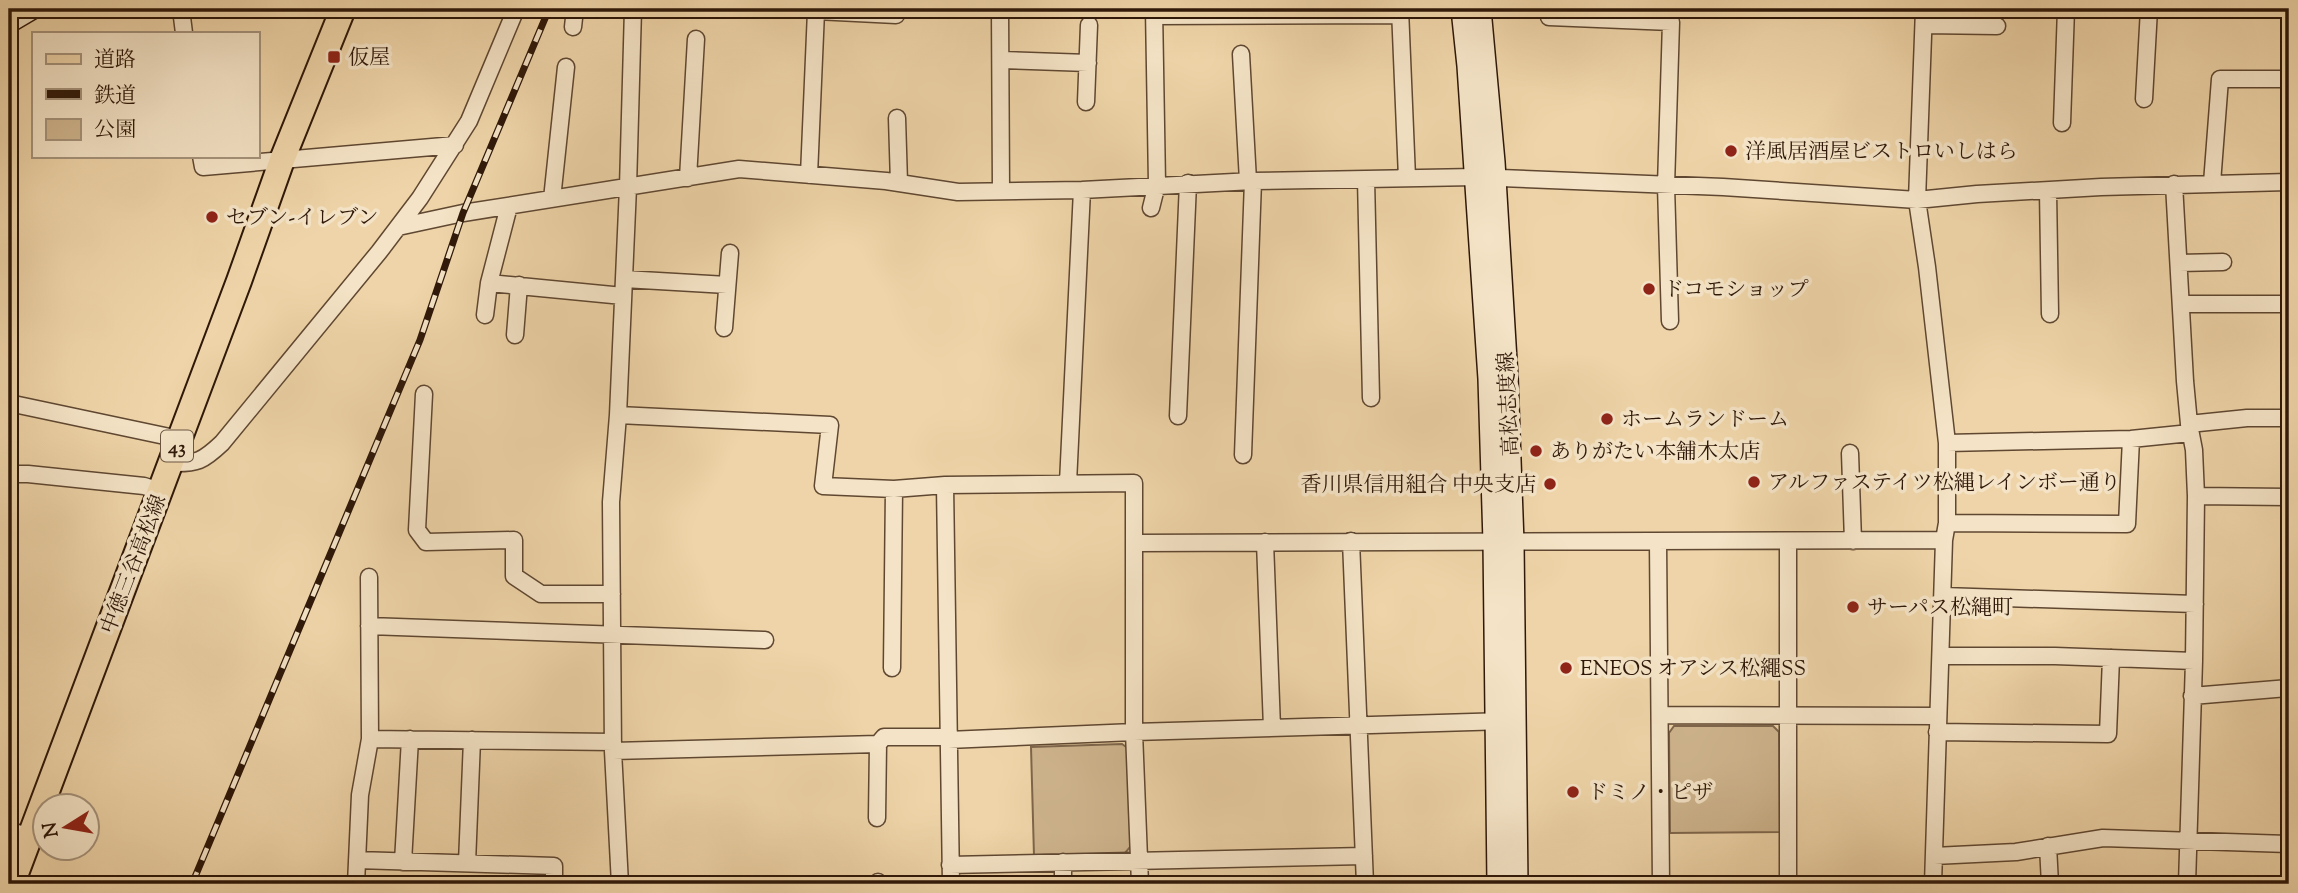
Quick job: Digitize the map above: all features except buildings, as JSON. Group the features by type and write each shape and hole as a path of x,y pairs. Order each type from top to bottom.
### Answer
{"main road":[{"path":"9,22 31,9"},
{"name":"中徳三谷高松線","path":"12,884 19,834 171,463 282,160 343,9"},
{"name":"高松志度線","path":"1462,9 1485,177 1507,377 1504,542 1506,721 1517,884"},
{"name":"高松志度線","path":"1480,9 1485,177"},
{"name":"高松志度線","path":"1498,884 1506,721"}],"street":[{"path":"181,9 184,32"},
{"path":"171,463 190,464 206,459 222,443 398,227 470,121 516,9"},
{"path":"573,27 575,9"},
{"path":"620,884 613,747 611,502 618,415 633,9"},
{"path":"1000,9 1001,191"},
{"path":"2062,123 2066,9"},
{"path":"2144,99 2149,9"},
{"path":"809,175 816,12 896,15"},
{"path":"1151,208 1157,184 1154,12 1400,12 1407,178"},
{"path":"1549,18 1675,15 1666,186 1670,321"},
{"path":"1933,884 1944,540 1947,523 1947,443 1917,200 1924,17 1997,26"},
{"path":"1086,102 1089,25"},
{"path":"688,178 696,39"},
{"path":"1241,54 1250,181 1242,455"},
{"path":"1001,60 1087,63"},
{"path":"552,199 566,68"},
{"path":"2212,183 2220,79 2289,79"},
{"path":"897,118 899,183"},
{"path":"201,158 203,167 455,145"},
{"path":"398,227 509,205 739,169 899,183 958,192 1082,190 1250,181 1485,177 1723,187 1917,200 1977,194 2174,184 2289,182"},
{"path":"1366,179 1371,398"},
{"path":"1178,416 1188,183"},
{"path":"2174,184 2189,428 2194,450 2196,496 2194,661 2186,884"},
{"path":"1068,483 1082,190"},
{"path":"2048,191 2050,314"},
{"path":"485,314 489,282 509,205"},
{"path":"724,328 730,253"},
{"path":"2179,263 2223,262"},
{"path":"624,279 727,285"},
{"path":"489,282 623,296"},
{"path":"514,335 519,285"},
{"path":"2181,304 2289,304"},
{"path":"424,394 417,530 426,542 514,540 514,576 541,594 612,594"},
{"path":"9,403 179,439"},
{"path":"618,415 830,425 823,486 894,489 945,485 1133,483 1134,732 1140,884"},
{"path":"1947,443 2131,439 2248,418 2289,418"},
{"path":"1947,523 2127,524 2131,439"},
{"path":"1850,453 1853,541"},
{"path":"9,474 144,486 160,491"},
{"path":"945,485 951,884"},
{"path":"892,668 894,489"},
{"path":"2196,496 2289,497"},
{"path":"1135,543 1944,540"},
{"path":"1351,541 1365,884"},
{"path":"1265,542 1272,727"},
{"path":"1658,542 1661,884"},
{"path":"1788,542 1788,884"},
{"path":"356,884 360,795 370,738 369,577"},
{"path":"1943,596 2195,604"},
{"path":"369,626 765,640"},
{"path":"1941,656 2194,661"},
{"path":"1660,715 1788,716 2108,734 2111,658"},
{"path":"2192,696 2289,688"},
{"path":"877,817 878,744 884,737 948,738 1506,721"},
{"path":"370,738 613,747 878,744"},
{"path":"403,862 410,739"},
{"path":"467,863 472,740"},
{"path":"1934,856 2016,852 2103,838 2289,844"},
{"path":"2048,846 2050,884"},
{"path":"950,865 1364,856"},
{"path":"357,860 554,866 554,884"},
{"path":"1063,862 1063,884"}],"green space":[{"path":"1674,726 1773,726 1779,732 1780,832 1670,833 1669,733"},
{"path":"1122,744 1129,749 1131,846 1125,853 1034,856 1031,747"}],"railway":[{"path":"192,884 420,340 463,213 549,9"}],"place":[{"name":"仮屋","path":"334,57"},
{"name":"洋風居酒屋ビストロいしはら","path":"1731,151"},
{"name":"セブン-イレブン","path":"212,217"},
{"name":"ドコモショップ","path":"1649,289"},
{"name":"ホームランドーム","path":"1607,419"},
{"name":"ありがたい本舗木太店","path":"1536,451"},
{"name":"アルファステイツ松縄レインボー通り","path":"1754,482"},
{"name":"香川県信用組合 中央支店","path":"1550,484"},
{"name":"サーパス松縄町","path":"1853,607"},
{"name":"ENEOS オアシス松繩SS","path":"1566,668"},
{"name":"ドミノ・ピザ","path":"1573,792"}]}
